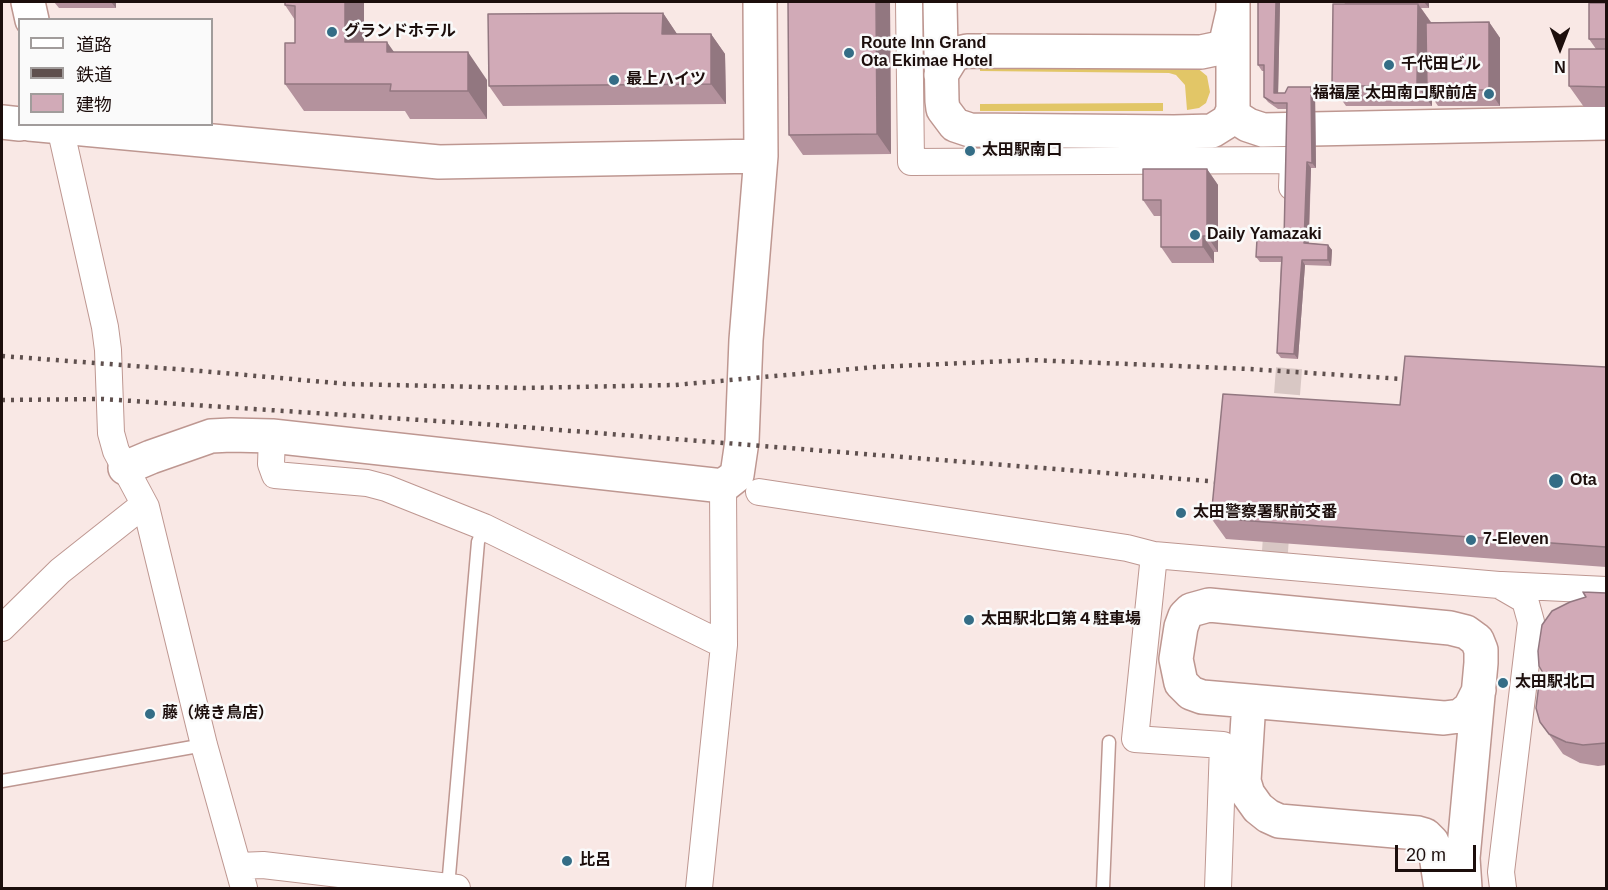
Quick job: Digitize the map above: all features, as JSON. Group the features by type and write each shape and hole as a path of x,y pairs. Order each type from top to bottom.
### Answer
{"street":[{"path":"28,2 32,18"},
{"path":"125,468 211,436 272,436 723,486 736,476 742,441 746,340 761,156 760,2"},
{"path":"909,2 911,162 1293,160 1292,206"},
{"path":"939,2 943,109 955,125 970,130 1226,112 1248,125 1263,130 1606,123"},
{"path":"941,75 954,54 967,51 1201,52 1220,48 1226,42 1233,6"},
{"path":"1226,112 1233,6"},
{"path":"1201,52 1226,112"},
{"path":"2,122 18,124"},
{"path":"49,126 105,327 111,433 116,452 146,507 204,744 241,877 263,865 452,888"},
{"path":"60,126 439,162 761,156"},
{"path":"272,436 271,464 275,475 367,483 386,488 484,527 724,645"},
{"path":"699,888 724,645 723,486"},
{"path":"759,492 1127,548 1154,555 1499,585 1606,590"},
{"path":"2,628 60,571 137,510 146,507"},
{"path":"1154,555 1135,739 1223,745 1218,888"},
{"path":"1499,585 1525,600 1531,622 1501,872 1503,888"},
{"path":"1465,888 1462,858 1479,690 1481,650 1477,640 1466,632 1450,628 1209,605 1191,610 1185,616 1181,627 1177,666 1181,683 1191,693 1202,697 1444,718 1460,716 1470,708 1479,690"},
{"path":"1249,701 1244,781 1248,794 1258,808 1279,821 1425,835 1435,849 1441,888"}],"lane":[{"path":"452,888 478,542 484,527"},
{"path":"1104,888 1109,742"},
{"path":"2,782 204,744"}],"shaded area":[{"path":"980,64 1196,67 1207,76 1210,92 1206,103 1199,108 1187,110 1185,85 1176,75 1169,73 980,71"},
{"path":"1163,103 1163,111 980,111 980,104"}],"building":[{"path":"285,2 345,2 345,42 387,42 387,52 468,52 468,91 390,91 391,84 285,84 285,43 295,43 295,6 285,5"},
{"path":"788,2 876,2 877,134 789,135"},
{"path":"1258,2 1276,2 1274,93 1285,93 1288,87 1311,87 1312,163 1307,162 1304,243 1328,245 1328,260 1302,260 1294,354 1277,353 1282,257 1256,257 1257,239 1284,240 1287,103 1274,103 1264,97 1264,65 1258,65"},
{"path":"1589,3 1606,3 1606,39 1589,39"},
{"name":"千代田ビル","path":"1333,4 1418,4 1417,86 1332,86"},
{"name":"最上ハイツ","path":"663,13 662,34 711,34 711,84 489,86 488,14"},
{"path":"1489,22 1489,90 1427,90 1426,23"},
{"path":"1569,49 1606,49 1606,87 1569,86"},
{"name":"Daily Yamazaki","path":"1143,169 1207,169 1207,236 1203,236 1203,247 1161,247 1161,200 1143,200"},
{"name":"Ota","path":"1405,356 1606,367 1606,547 1211,518 1223,394 1400,405"},
{"path":"1583,592 1606,593 1606,743 1583,745 1566,742 1549,734 1540,722 1536,708 1543,673 1539,666 1538,651 1542,625 1552,611 1586,597"}],"tunnel":[{"path":"1284,433 1290,356"},
{"path":"1274,566 1278,508"}],"railway":[{"path":"2,356 347,384 525,388 675,385 875,367 1031,360 1249,369 1418,380"},
{"path":"2,400 103,399 496,425 1233,483"}],"place":[{"name":"グランドホテル","path":"332,32"},
{"name":"Route Inn Grand Ota Ekimae Hotel","path":"849,53"},
{"name":"千代田ビル","path":"1389,65"},
{"name":"最上ハイツ","path":"614,80"},
{"name":"福福屋 太田南口駅前店","path":"1489,94"},
{"name":"太田駅南口","path":"970,151"},
{"name":"Daily Yamazaki","path":"1195,235"},
{"name":"Ota","path":"1556,481"},
{"name":"太田警察署駅前交番","path":"1181,513"},
{"name":"7-Eleven","path":"1471,540"},
{"name":"太田駅北口第４駐車場","path":"969,620"},
{"name":"太田駅北口","path":"1503,683"},
{"name":"藤（焼き鳥店）","path":"150,714"},
{"name":"比呂","path":"567,861"}]}
